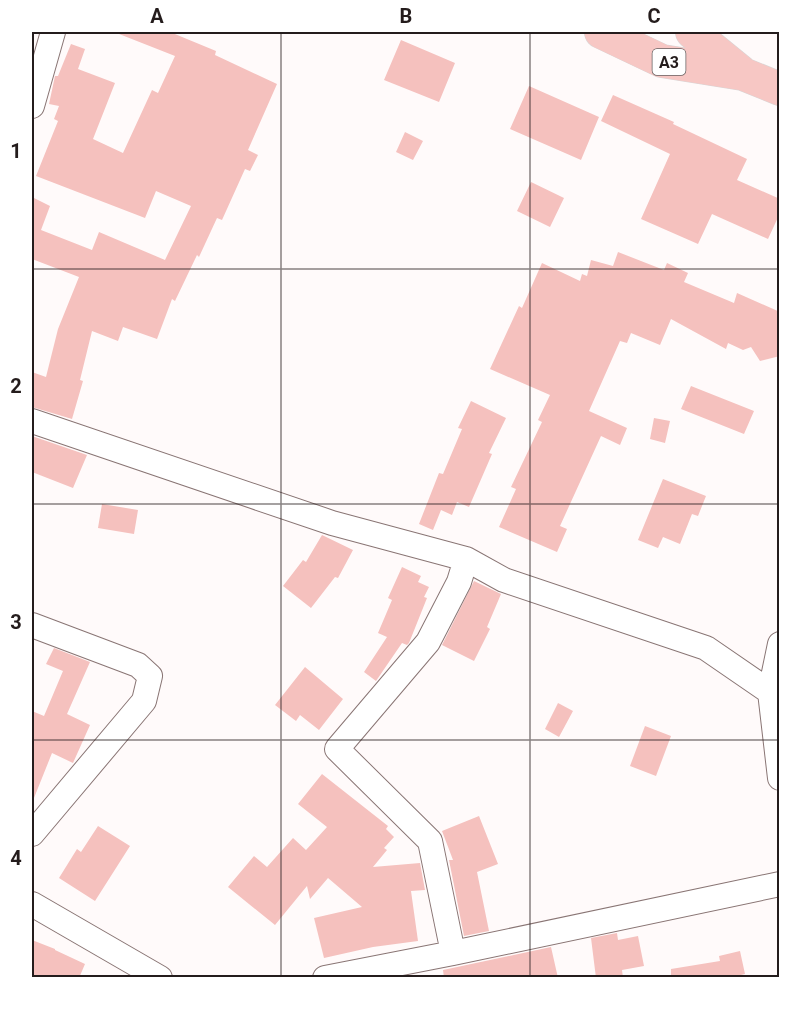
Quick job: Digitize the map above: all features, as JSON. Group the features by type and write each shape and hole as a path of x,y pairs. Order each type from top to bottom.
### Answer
{"highway":[{"name":"A3","path":"601,32 662,61 743,74 780,89"},
{"name":"A3","path":"692,32 743,74"}],"street":[{"path":"32,106 53,32"},
{"path":"32,421 332,523 466,559 504,580 706,648 770,692"},
{"path":"453,953 430,842 337,749 428,642 459,582 466,559"},
{"path":"32,626 138,664 150,676 144,702 32,834"},
{"path":"780,644 770,692 780,778"},
{"path":"325,978 780,884"},
{"path":"32,904 160,978"}],"building":[{"path":"114,32 170,32 216,51 215,55 277,84 248,150 258,155 250,171 245,169 222,220 217,218 175,301 172,299 157,339 123,327 118,341 92,331 80,380 83,381 72,419 32,407 32,372 46,377 58,329 79,277 32,259 32,197 50,206 41,230 92,250 99,232 165,260 191,206 156,191 145,218 36,176 58,121 54,119 59,106 49,104 55,76 58,76 71,44 85,49 78,69 115,83 93,139 123,153 152,90 158,93 175,56"},
{"path":"401,40 455,63 439,102 384,80"},
{"path":"529,86 599,117 581,160 510,129"},
{"path":"613,95 674,122 673,124 747,159 737,180 780,199 780,213 768,239 712,214 698,244 641,219 670,154 601,121"},
{"path":"405,132 423,141 413,160 396,152"},
{"path":"531,182 564,198 550,227 517,211"},
{"path":"618,252 664,270 667,263 688,273 684,282 734,303 737,293 780,312 780,356 760,361 751,347 743,350 728,343 726,349 671,319 660,345 631,333 627,343 620,341 589,411 627,428 620,445 601,436 560,526 567,529 557,552 499,527 516,489 511,487 542,422 538,420 550,395 490,369 519,306 522,308 542,263 580,281 582,274 587,276 591,260 613,266"},
{"path":"691,386 754,411 744,434 681,409"},
{"path":"471,401 506,418 489,453 492,454 469,507 457,502 452,515 441,510 433,530 419,524 439,473 443,474 462,429 458,428"},
{"path":"654,418 670,421 665,443 650,439"},
{"path":"32,436 87,455 73,488 32,472"},
{"path":"663,479 706,496 698,516 692,514 680,544 663,537 658,548 638,540"},
{"path":"102,504 138,510 134,534 98,528"},
{"path":"322,535 353,550 338,578 335,577 311,608 283,586 303,560 306,562"},
{"path":"402,567 421,576 418,582 429,587 424,597 427,598 409,643 407,645 402,643 376,681 364,672 387,637 378,633 392,600 388,598"},
{"path":"474,581 501,594 487,627 490,629 474,661 442,645"},
{"path":"54,648 90,662 67,714 90,725 73,763 52,753 32,803 32,711 44,716 63,671 46,664"},
{"path":"305,667 343,699 319,730 300,715 296,721 275,705"},
{"path":"558,703 573,711 559,737 545,729"},
{"path":"645,726 671,736 656,776 630,766"},
{"path":"322,774 388,826 386,829 394,837 384,848 387,850 373,867 420,863 425,890 411,891 418,941 373,947 324,958 314,918 362,907 328,878 310,899 307,886 275,925 228,887 254,856 267,867 293,838 306,850 327,827 298,804"},
{"path":"479,816 498,864 477,872 489,931 464,936 449,860 453,860 442,831"},
{"path":"98,826 130,846 95,901 59,878 77,849 81,852"},
{"path":"617,933 618,940 638,936 644,966 622,970 623,978 596,978 591,938"},
{"path":"32,940 85,964 79,978 32,978"},
{"path":"551,947 558,978 444,978 443,970"},
{"path":"740,951 745,974 729,978 671,978 671,969 720,961 719,956"}]}
